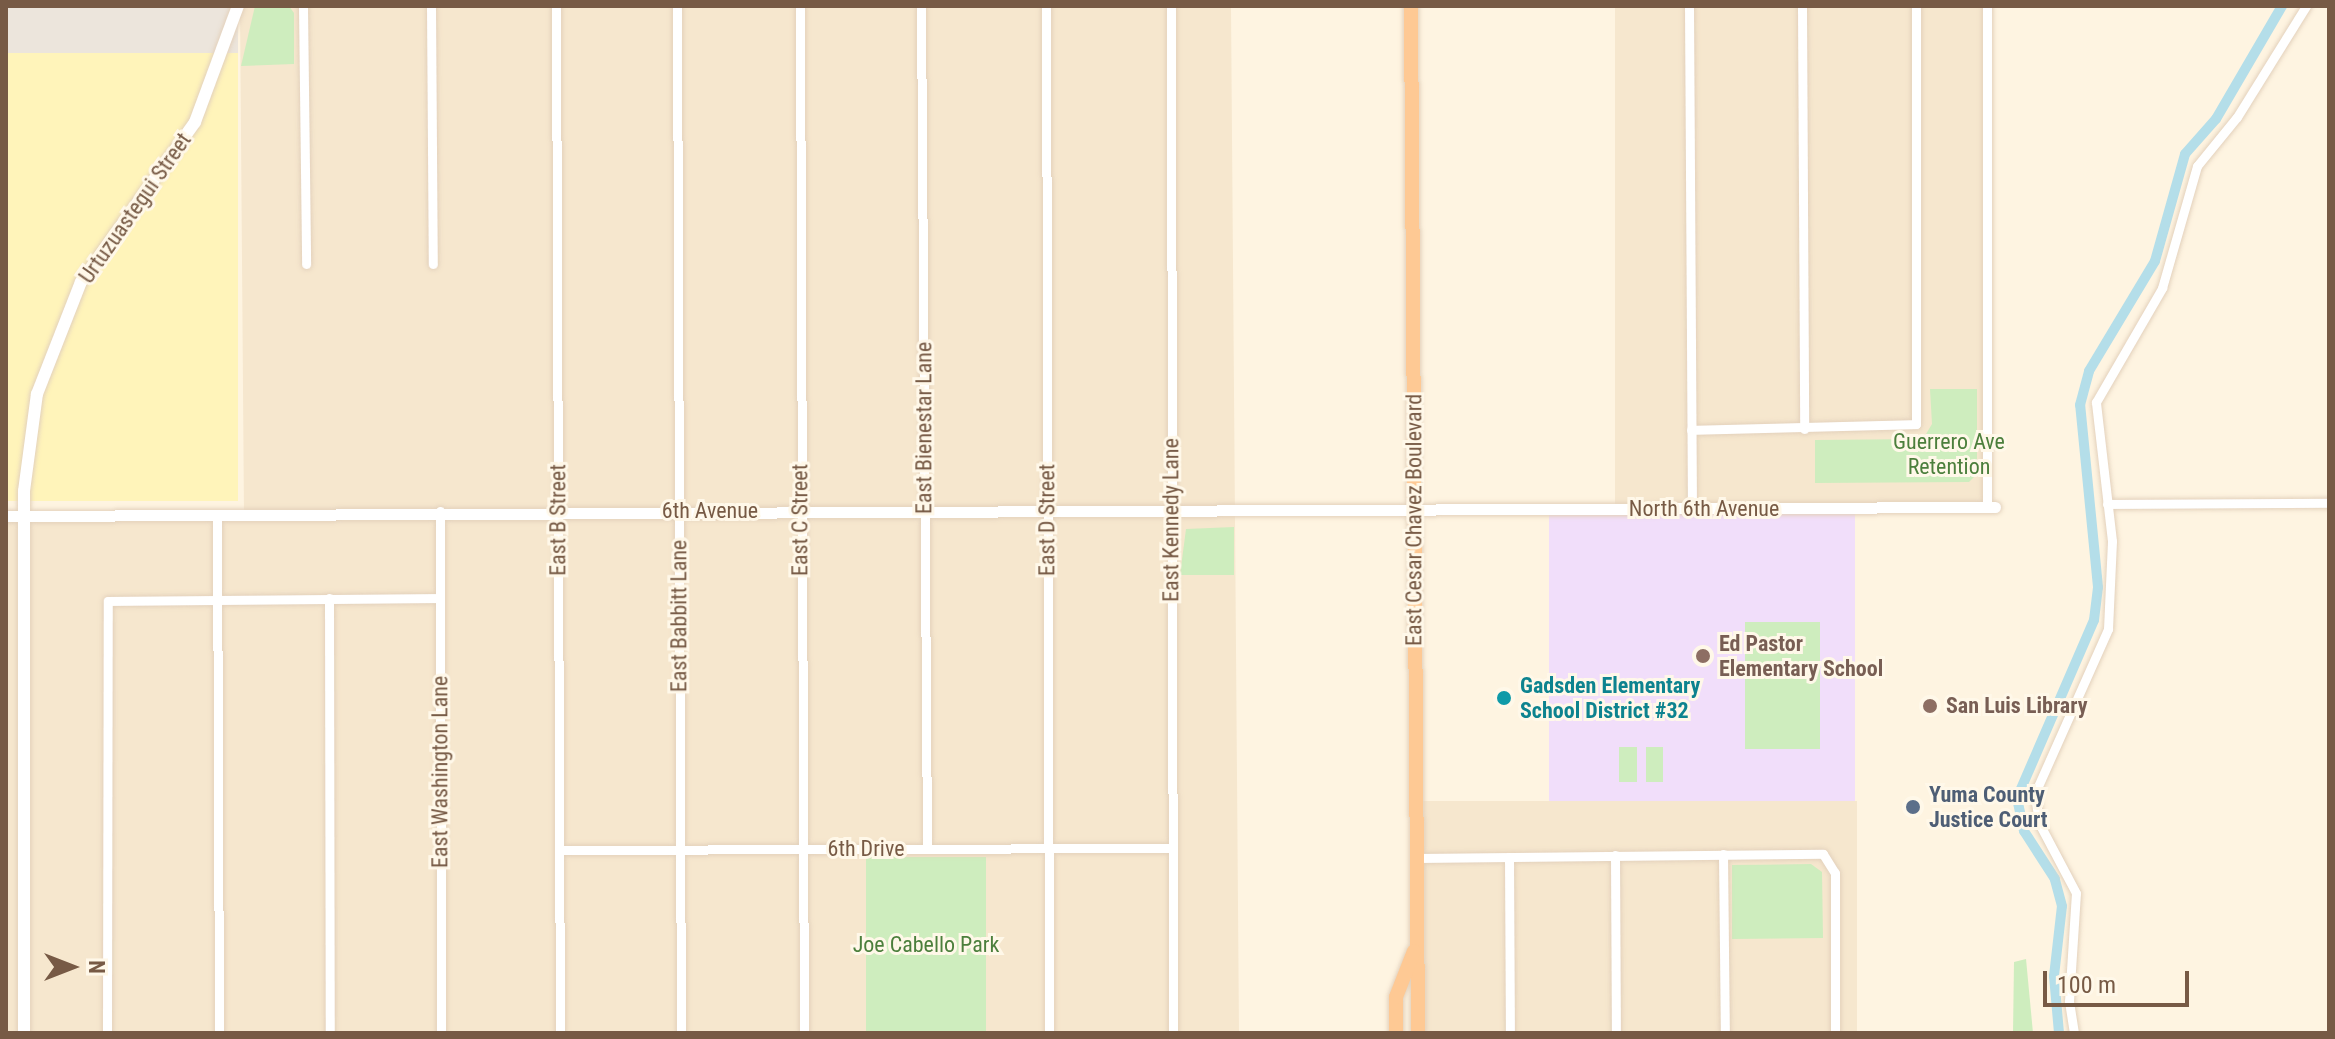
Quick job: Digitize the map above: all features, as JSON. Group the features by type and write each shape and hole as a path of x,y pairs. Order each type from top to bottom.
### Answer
{"highway":[{"name":"East Cesar Chavez Boulevard","path":"1411,6 1418,1033"},
{"path":"1396,1033 1396,997 1417,943"}],"main road":[{"name":"Urtuzuastegui Street","path":"24,1033 24,516 29,433 62,322 94,261 195,122 238,6"}],"street":[{"path":"303,6 306,264"},
{"path":"431,6 433,264"},
{"name":"East B Street","path":"556,6 560,1033"},
{"name":"East Babbitt Lane","path":"677,6 681,1033"},
{"name":"East C Street","path":"800,6 804,1033"},
{"name":"East Bienestar Lane","path":"921,6 927,849"},
{"name":"East D Street","path":"1046,6 1049,1033"},
{"name":"East Kennedy Lane","path":"1171,6 1173,1033"},
{"path":"1689,6 1692,509"},
{"path":"1802,6 1804,429"},
{"path":"1691,430 1916,424 1916,6"},
{"path":"1987,6 1991,507"},
{"path":"2074,1033 2069,1001 2076,893 2039,823 2035,793 2108,629 2114,586 2096,402 2162,288 2197,166 2237,117 2306,6"},
{"path":"2107,504 2329,503"},
{"name":"North 6th Avenue","path":"1414,510 1991,507"},
{"name":"6th Avenue","path":"6,516 217,516 440,511 1414,510"},
{"name":"East Washington Lane","path":"440,511 441,1033"},
{"path":"217,516 219,1033"},
{"path":"107,1033 108,601 218,597 440,598"},
{"path":"329,598 330,1033"},
{"name":"6th Drive","path":"561,850 1172,848"},
{"path":"1417,858 1723,854 1830,858 1835,1033"},
{"path":"1723,854 1725,1033"},
{"path":"1615,855 1616,1033"},
{"path":"1509,857 1510,1033"}],"shaded area":[{"path":"6,6 238,6 238,54 6,54"},
{"path":"240,6 1231,6 1239,1033 6,1033 6,516 244,515"},
{"path":"1615,6 1990,6 1990,510 1615,510"},
{"name":"Ed Pastor Elementary School","path":"1549,508 1855,508 1855,801 1549,801"},
{"path":"1415,801 1857,801 1857,1033 1415,1033"}],"green space":[{"path":"255,6 289,6 294,13 294,64 241,66"},
{"name":"Guerrero Ave Retention","path":"1930,389 1977,389 1977,474 1969,482 1815,483 1815,440 1923,439 1932,424"},
{"path":"1234,527 1234,575 1180,575 1186,529"},
{"path":"1745,622 1820,622 1820,749 1745,749"},
{"path":"1619,747 1637,747 1637,782 1619,782"},
{"path":"1646,747 1663,747 1663,782 1646,782"},
{"name":"Joe Cabello Park","path":"866,857 986,857 986,1033 866,1033"},
{"path":"1811,864 1822,872 1823,938 1732,939 1732,865"},
{"path":"2026,959 2033,1033 2013,1033 2014,962"}],"sand":[{"path":"6,53 238,53 238,501 6,501"}],"waterway":[{"path":"2059,1033 2054,976 2062,906 2055,879 2024,831 2017,798 2094,620 2098,587 2080,405 2089,371 2155,261 2185,154 2216,119 2282,6"}],"place":[{"name":"Ed Pastor Elementary School","path":"1703,656"},
{"name":"Gadsden Elementary School District #32","path":"1504,698"},
{"name":"San Luis Library","path":"1930,706"},
{"name":"Yuma County Justice Court","path":"1913,807"}]}
